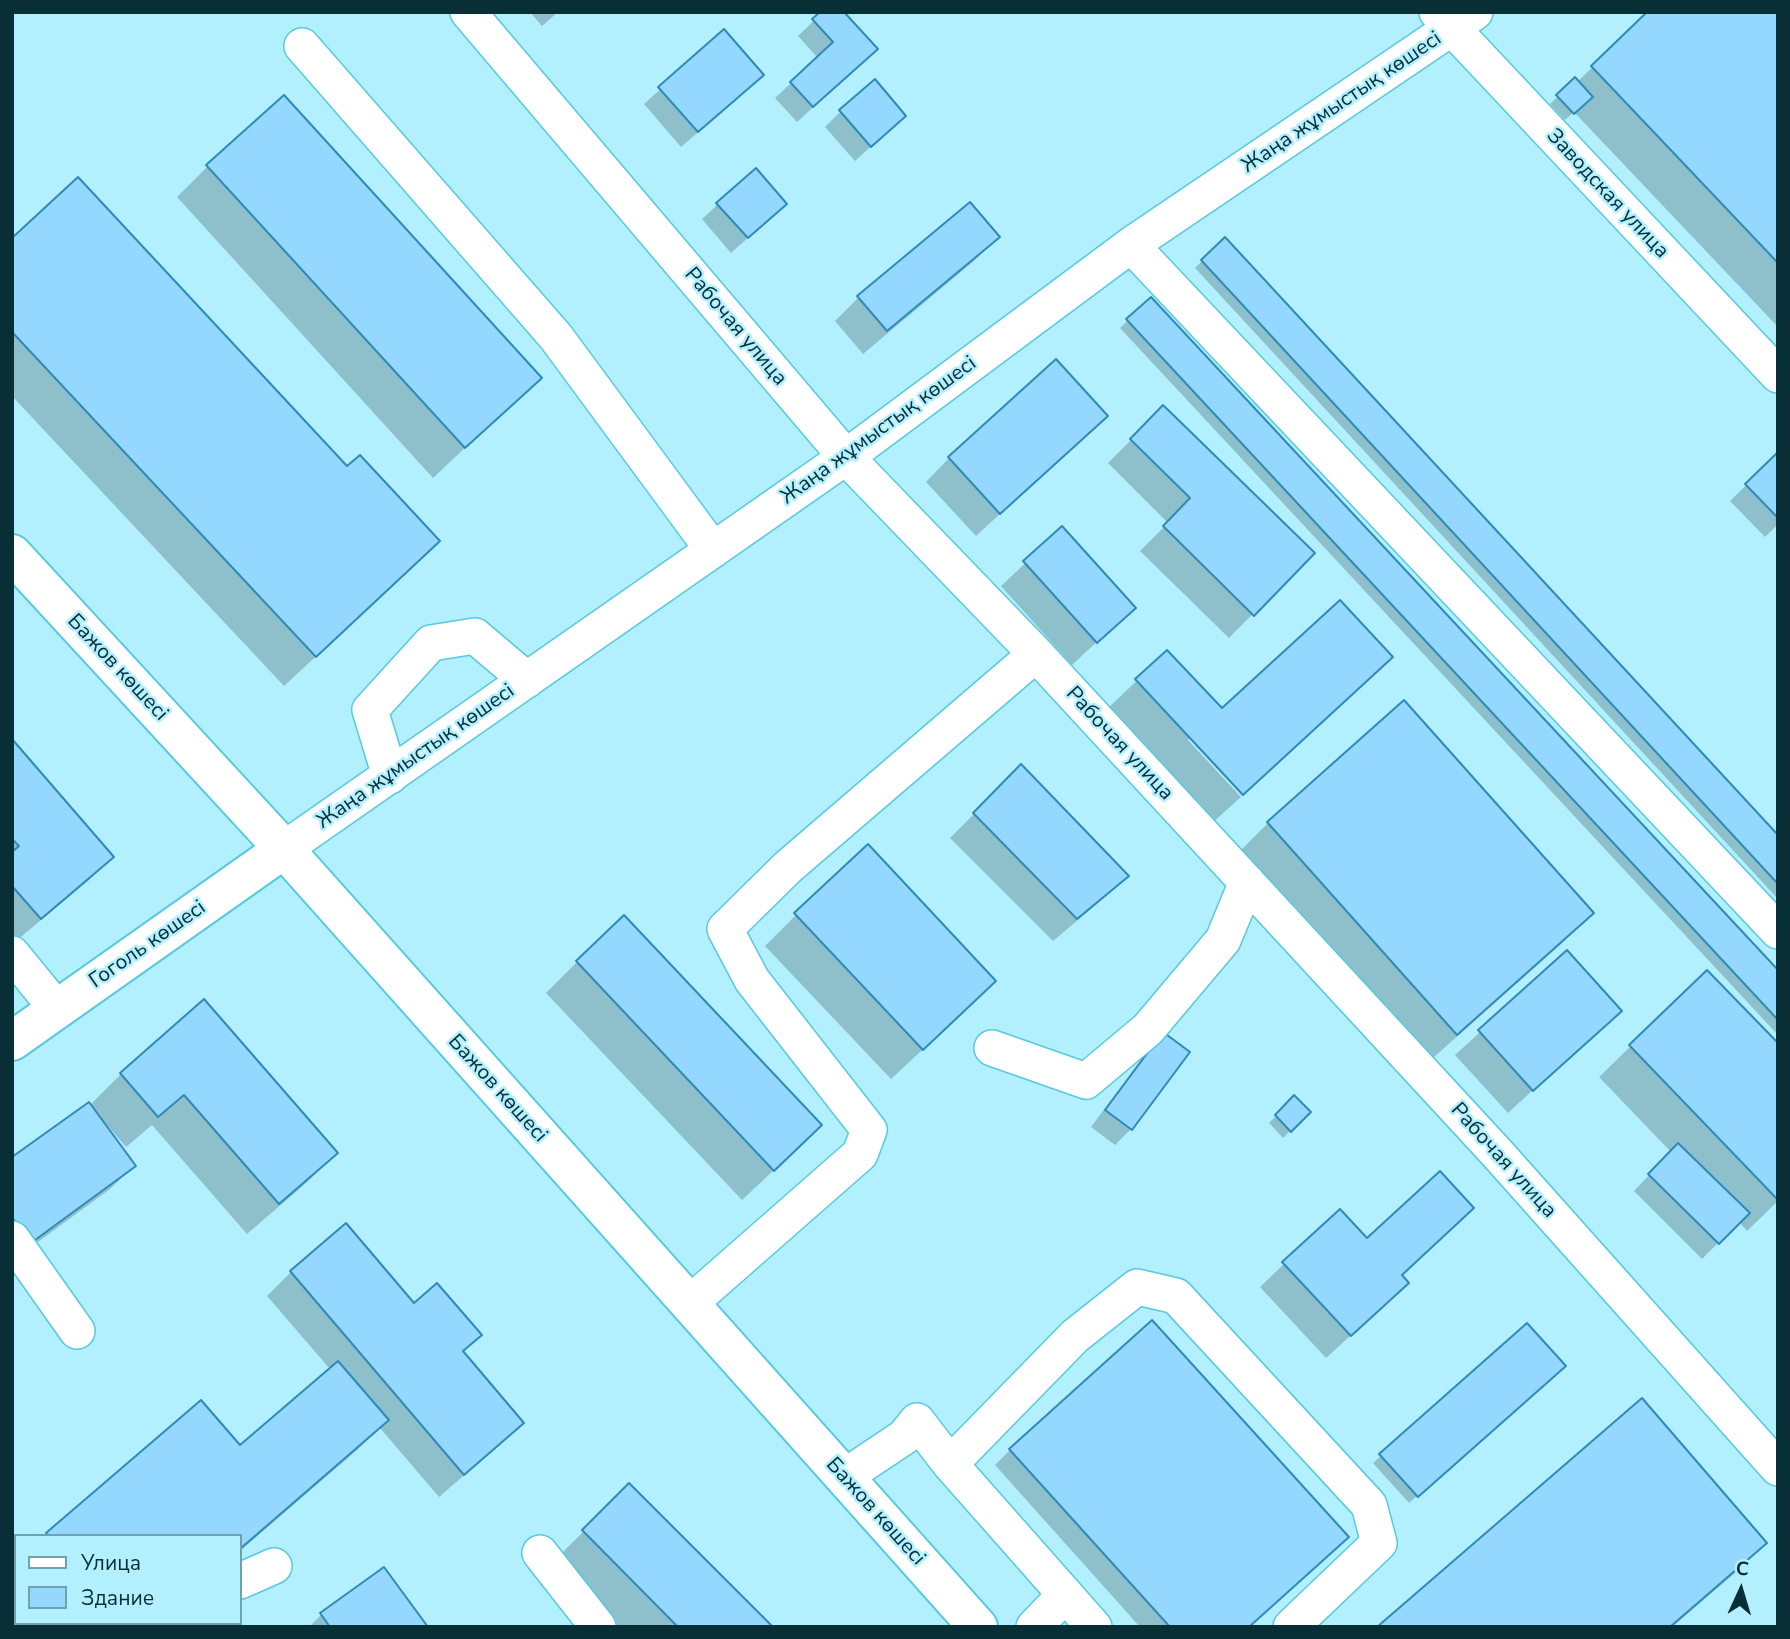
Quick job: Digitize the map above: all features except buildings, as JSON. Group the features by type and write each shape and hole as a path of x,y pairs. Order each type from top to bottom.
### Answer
{"main road":[{"name":"Бажов көшесі","path":"12,554 284,849 978,1627"},
{"name":"Гоголь көшесі","path":"12,1041 284,849"}],"street":[{"name":"Рабочая улица","path":"468,12 846,457 1036,654 1496,1152 1778,1468"},
{"name":"Жаңа жұмыстық көшесі","path":"284,849 846,457 1131,245 1455,18"},
{"name":"Заводская улица","path":"1455,18 1778,375"},
{"path":"302,46 555,337 713,550"},
{"path":"1131,245 1778,931"},
{"path":"390,776 370,710 431,643 475,636 527,680"},
{"path":"689,1304 860,1154 869,1130 752,980 725,929 788,867 1036,654"},
{"path":"992,1048 1086,1081 1148,1029 1223,940 1247,882"},
{"path":"12,954 57,1009"},
{"path":"12,1239 77,1331"},
{"path":"950,1464 1075,1336 1137,1287 1176,1296 1369,1505 1379,1543 1292,1627"},
{"path":"844,1477 904,1437 917,1421 950,1464 1094,1627"},
{"path":"540,1553 598,1627"},
{"path":"242,1580 274,1566"},
{"path":"1034,1627 1065,1595"}]}
